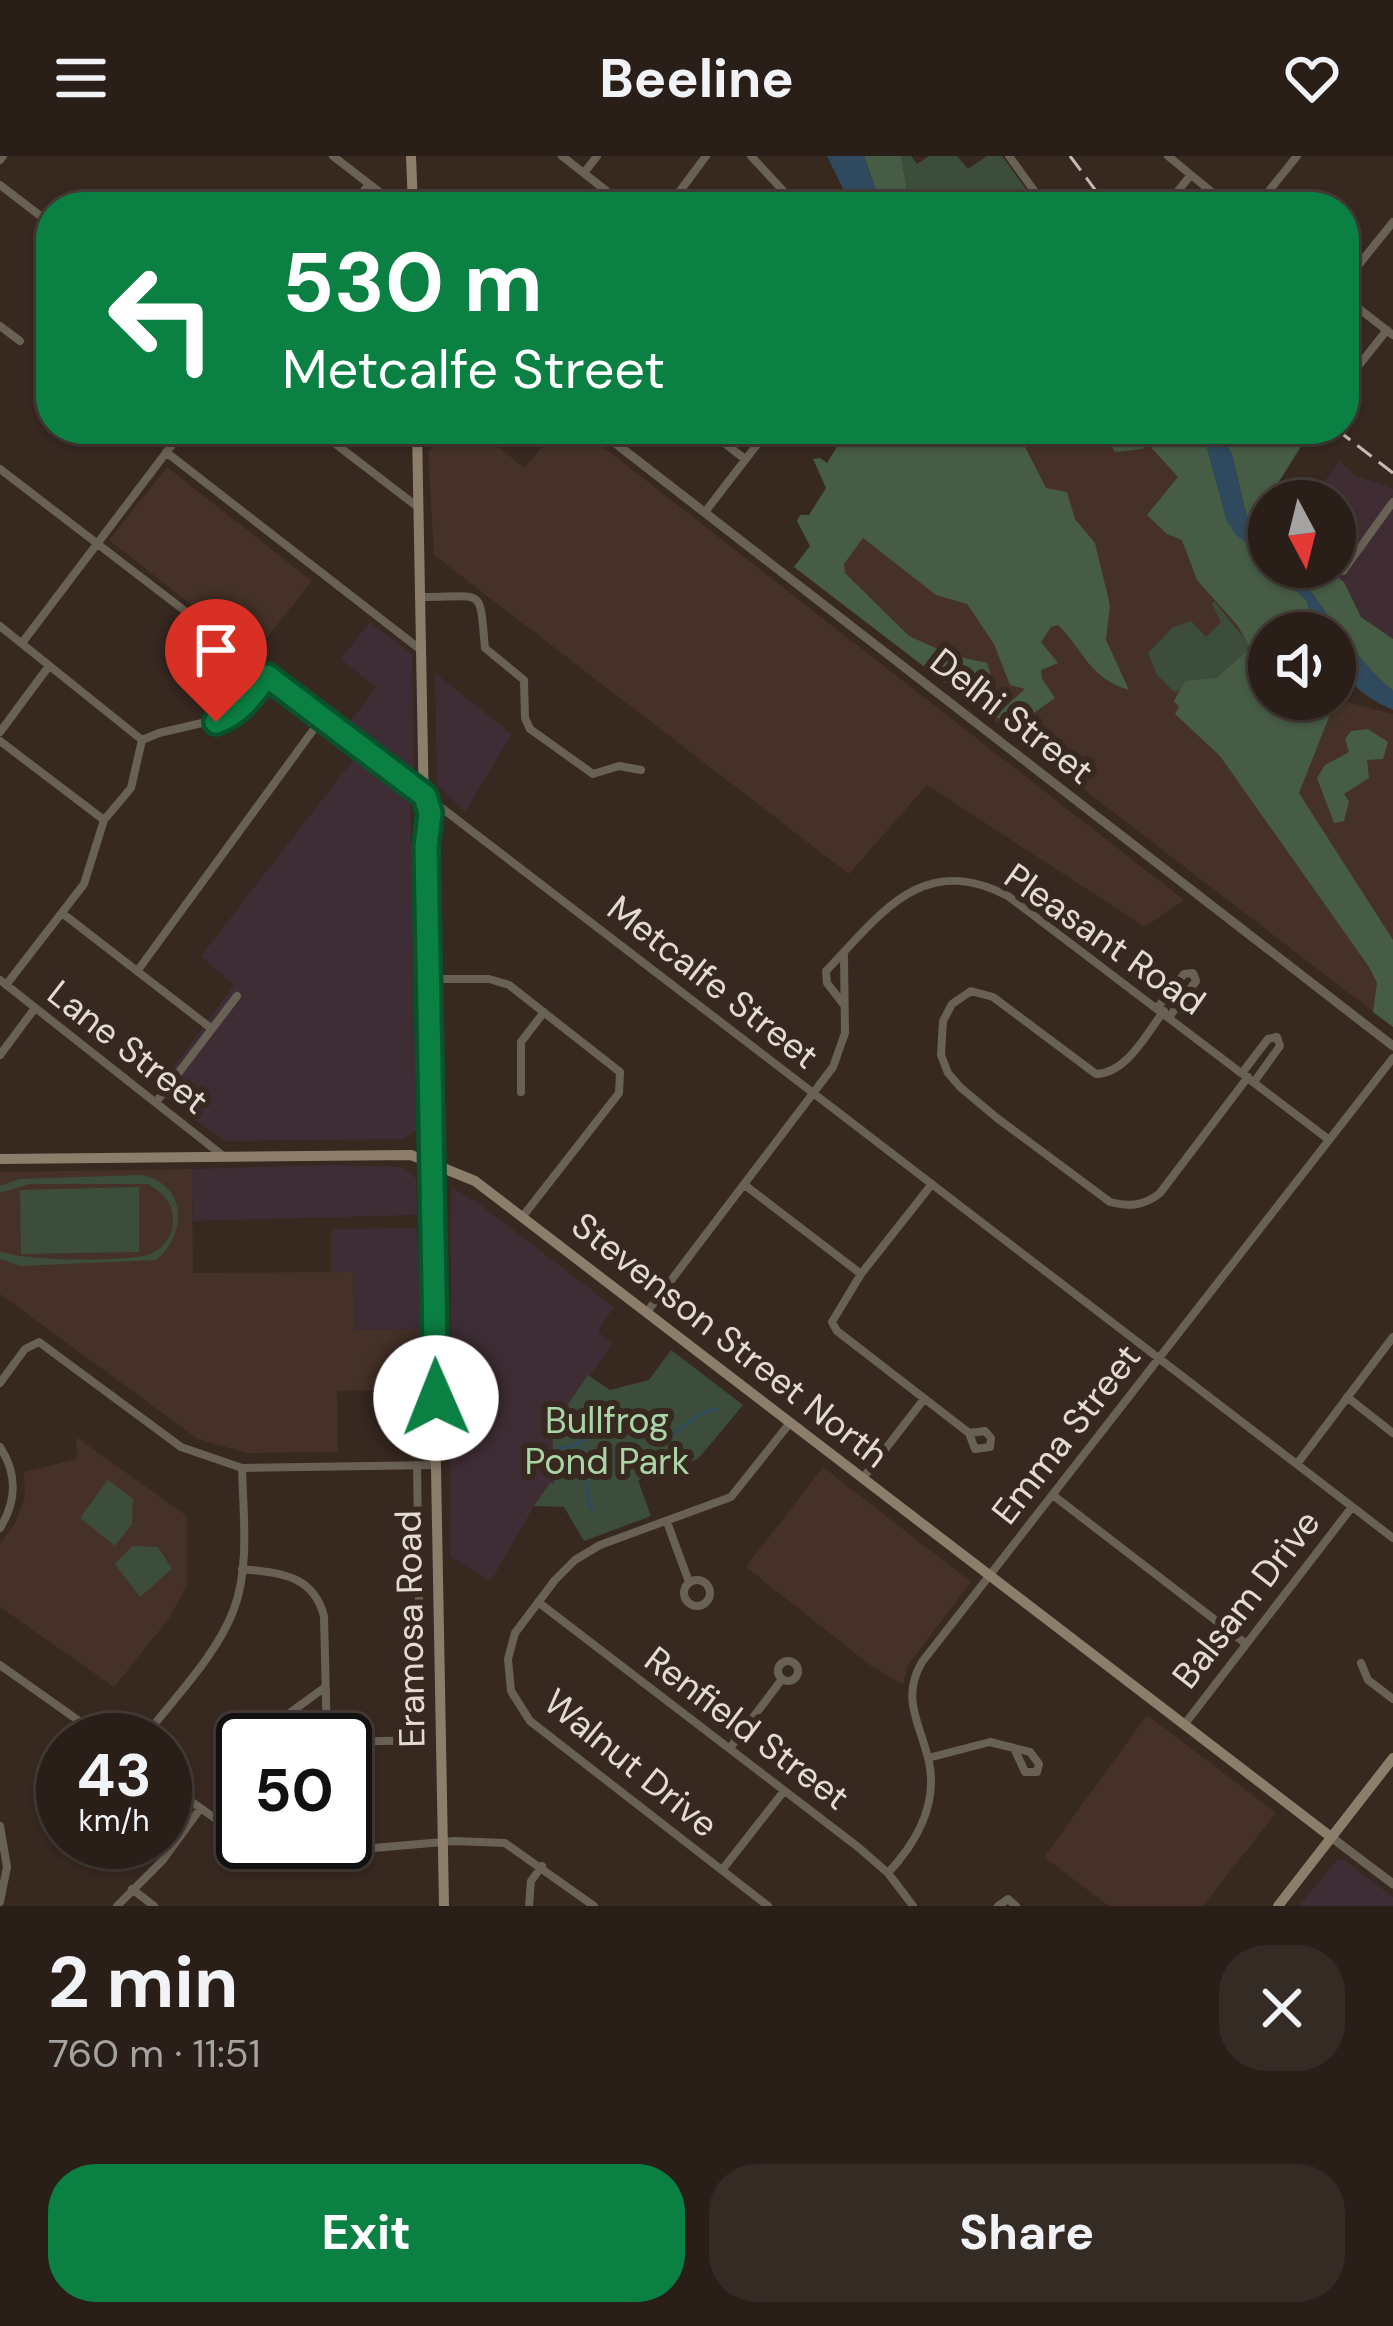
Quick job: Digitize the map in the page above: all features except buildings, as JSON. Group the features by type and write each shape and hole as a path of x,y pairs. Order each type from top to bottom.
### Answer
{"main road":[{"path":"411,156 412,192"},
{"name":"Eramosa Road","path":"417,444 445,1906"},
{"name":"Stevenson Street North","path":"0,1159 411,1155 475,1181 1331,1837"},
{"path":"1278,1906 1393,1758"}],"street":[{"path":"333,156 379,192"},
{"path":"562,156 608,192"},
{"path":"584,173 597,156"},
{"path":"679,192 706,156"},
{"path":"751,156 784,192"},
{"path":"1009,156 1035,192"},
{"path":"1168,156 1211,192"},
{"path":"1268,192 1297,156"},
{"path":"1177,192 1190,176"},
{"path":"0,184 36,212"},
{"path":"363,192 369,184"},
{"path":"1359,265 1393,221"},
{"path":"1359,309 1390,333 1359,367"},
{"path":"0,326 20,341"},
{"path":"22,643 172,444"},
{"path":"336,444 419,508"},
{"name":"Delhi Street","path":"617,444 1393,1046"},
{"path":"726,444 745,459"},
{"path":"705,512 757,444"},
{"path":"166,452 424,651"},
{"name":"Metcalfe Street","path":"0,469 1393,1538"},
{"path":"1356,553 1393,502"},
{"path":"422,597 472,597 480,602 485,610 484,648 524,680 530,729 593,774 619,766 641,770"},
{"path":"0,626 142,740"},
{"path":"49,667 0,736 104,820"},
{"path":"142,740 232,716 267,676"},
{"path":"138,970 322,718"},
{"path":"3,982 84,884 104,820 130,788 142,740"},
{"name":"Pleasant Road","path":"844,954 909,891 934,880 984,883 1164,1011 1328,1139"},
{"path":"62,913 212,1028"},
{"path":"844,954 824,978 844,1005"},
{"path":"647,1312 815,1094 840,1052 845,1033 844,954"},
{"path":"1164,1011 1184,974 1192,973 1196,981 1164,1011 1122,1065 1108,1074 1096,1074 993,997 971,991 952,1004 943,1021 941,1054 960,1088 1109,1202 1124,1206 1149,1202 1160,1193 1248,1077 1280,1046 1276,1037 1268,1039 1248,1077"},
{"path":"429,980 496,980 614,1066 622,1081 613,1101 523,1216"},
{"name":"Lane Street","path":"3,982 224,1156"},
{"path":"157,1101 237,996"},
{"path":"0,1055 35,1008"},
{"path":"521,1092 521,1042 544,1012"},
{"name":"Emma Street","path":"888,1874 915,1840 930,1792 928,1758 911,1702 916,1671 1393,1058"},
{"path":"932,1184 861,1274 832,1322 837,1331 969,1433"},
{"path":"746,1186 861,1274"},
{"path":"1297,1464 1393,1337"},
{"path":"0,1383 25,1349 40,1342 181,1447 242,1468 437,1465"},
{"path":"1347,1397 1393,1433"},
{"path":"861,1480 924,1399"},
{"name":"Walnut Drive","path":"768,1906 538,1729 518,1706 508,1676 510,1648 538,1602 574,1560 600,1545 730,1497 789,1424"},
{"path":"0,1447 14,1485 12,1505 0,1528"},
{"path":"372,1741 421,1740 417,1465"},
{"path":"162,1713 220,1637 235,1606 242,1568 242,1468"},
{"path":"1054,1496 1245,1643"},
{"name":"Balsam Drive","path":"1184,1725 1352,1507"},
{"path":"667,1522 689,1582"},
{"path":"242,1568 289,1575 313,1590 324,1616 326,1713"},
{"name":"Renfield Street","path":"538,1602 888,1874 913,1906"},
{"path":"1361,1663 1368,1680 1393,1699"},
{"path":"0,1665 68,1713"},
{"path":"730,1748 782,1678"},
{"path":"288,1713 325,1688"},
{"path":"928,1758 990,1742 1014,1748"},
{"path":"722,1870 784,1791"},
{"path":"192,1803 216,1820"},
{"path":"117,1906 163,1860 200,1809"},
{"path":"0,1826 7,1867 0,1902"},
{"path":"1331,1837 1393,1884"},
{"path":"372,1849 505,1843 594,1906"},
{"path":"530,1906 531,1882 542,1866"},
{"path":"132,1889 154,1906"},
{"path":"998,1906 1008,1899 1016,1906"}],"shaded area":[{"path":"435,444 495,444 524,468 545,444 599,444 1184,900 1145,927 927,785 849,874 434,555 428,452"},
{"path":"886,444 1199,444 1248,577 1248,588 1252,588 1261,612 1248,612 1248,720 1356,720 1356,704 1393,714 1393,1027 794,567"},
{"path":"1339,461 1355,475 1393,489 1393,639 1361,617 1347,588 1356,588 1356,480 1326,480"},
{"path":"167,467 312,581 254,654 109,540"},
{"path":"370,622 412,654 414,772 405,772 347,726 376,687 341,659"},
{"path":"435,673 512,734 465,812 437,785"},
{"path":"357,755 410,797 418,1129 404,1139 225,1141 156,1091 234,985 201,956"},
{"path":"401,1167 411,1172 416,1179 417,1215 193,1221 192,1169"},
{"path":"192,1169 193,1273 353,1272 355,1330 421,1329 422,1389 337,1391 338,1452 246,1453 198,1439 0,1294 0,1172"},
{"path":"451,1187 614,1307 598,1331 612,1344 552,1429 554,1486 534,1506 491,1581 450,1556"},
{"path":"417,1228 421,1329 355,1330 353,1273 331,1273 331,1229"},
{"path":"76,1437 187,1516 187,1585 170,1617 114,1687 0,1607 0,1544 25,1497 24,1472 77,1459"},
{"path":"823,1467 971,1582 908,1665 903,1685 870,1665 746,1567"},
{"path":"1147,1715 1276,1813 1203,1906 1109,1906 1044,1857"},
{"path":"1337,1860 1344,1860 1393,1897 1393,1906 1299,1906"}],"green space":[{"path":"864,156 901,156 907,192 877,192"},
{"path":"901,156 911,156 917,164 929,156 957,156 968,169 987,156 1002,156 1028,192 907,192"},
{"path":"1024,444 1046,488 1067,492 1075,519 1095,543 1110,605 1106,640 1129,690 1105,679 1058,625 1051,627 1041,642 1058,663 1041,670 1055,698 1013,728 995,716 1025,689 1010,685 994,644 967,604 936,595 863,538 844,564 845,573 909,636 951,655 987,663 993,681 973,704 794,567 810,546 797,521 800,515 809,515 826,488 813,459 827,463 838,445"},
{"path":"1111,444 1148,444 1115,452"},
{"path":"1148,444 1206,444 1227,521 1248,543 1248,588 1294,588 1307,601 1310,612 1248,612 1248,644 1197,580 1182,540 1167,534 1147,515 1178,477"},
{"path":"1226,444 1303,444 1280,480 1248,480 1246,514"},
{"path":"1307,588 1347,588 1361,617 1393,639 1393,691 1356,652 1356,612 1325,612"},
{"path":"1214,601 1248,643 1248,650 1210,683 1174,692 1157,675 1148,653 1173,627 1191,621 1206,637 1221,622"},
{"path":"1248,650 1248,720 1328,720 1299,793 1393,940 1393,1027 1373,1012 1377,983 1369,967 1220,756 1175,714 1179,707 1174,701 1185,681 1216,678"},
{"path":"1368,729 1388,742 1383,759 1367,760 1369,778 1344,794 1349,801 1344,821 1334,823 1317,778 1325,765 1349,752 1345,739 1351,731"},
{"path":"142,1175 168,1189 178,1212 173,1237 156,1260 20,1266 0,1259 0,1251 76,1260 153,1253 170,1236 173,1215 166,1199 148,1184 29,1184 0,1193 0,1186 19,1179"},
{"path":"139,1187 139,1252 21,1254 20,1190"},
{"name":"Bullfrog Pond Park","path":"671,1350 743,1405 698,1459 638,1480 651,1516 584,1541 564,1507 534,1506 550,1483 554,1484 552,1428 588,1375 610,1390 649,1380"},
{"path":"108,1480 133,1499 132,1524 115,1546 80,1518"},
{"path":"132,1546 158,1547 172,1569 140,1597 115,1564"}],"water":[{"path":"827,156 864,156 877,192 845,192"},
{"path":"1206,444 1226,444 1232,455 1248,516 1248,544 1227,521"},
{"path":"1294,588 1307,588 1325,612 1310,612 1307,601"},
{"path":"1356,652 1393,691 1393,710 1356,686"}],"waterway":[{"path":"559,1448 613,1425 667,1435 717,1409"},
{"path":"568,1413 592,1436"},
{"path":"582,1448 592,1510"}],"railway":[{"path":"1070,156 1097,192"},
{"path":"1355,444 1393,473"}],"route":[{"path":"216,722 245,705 267,676 425,796 430,813 426,847 436,1398"}]}
